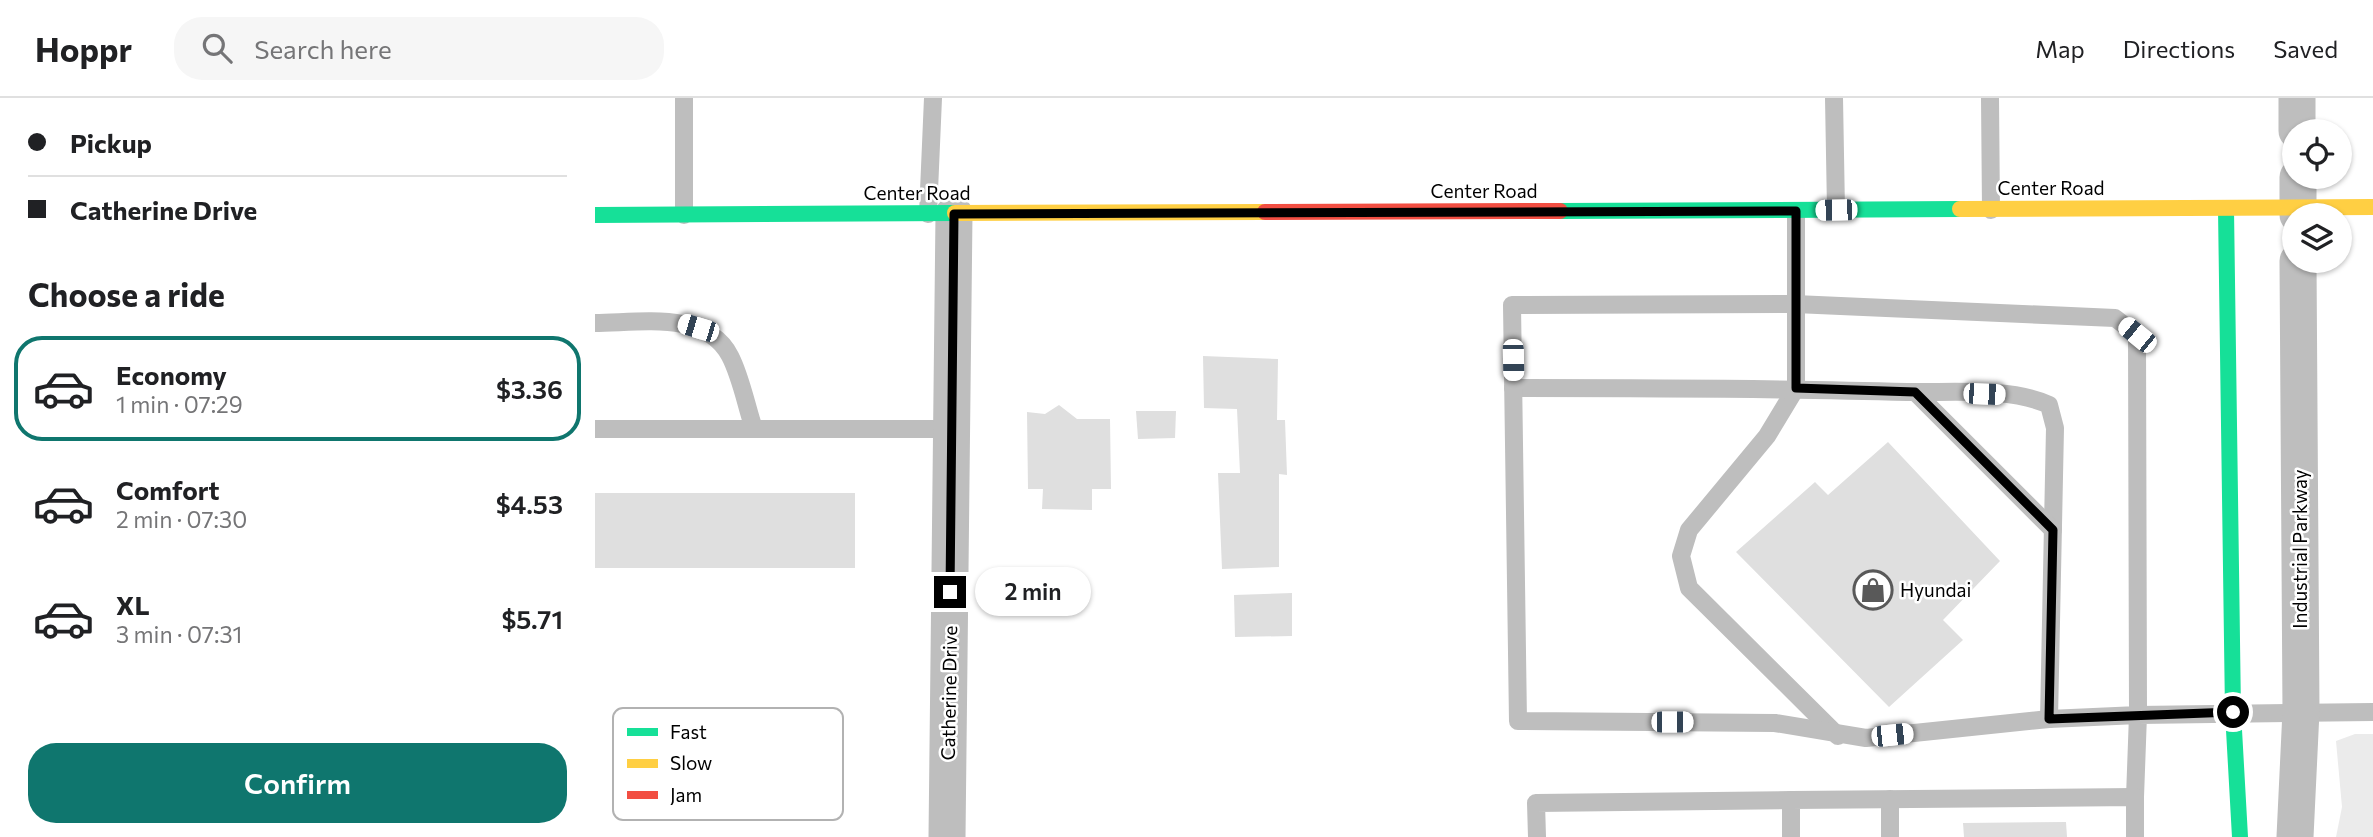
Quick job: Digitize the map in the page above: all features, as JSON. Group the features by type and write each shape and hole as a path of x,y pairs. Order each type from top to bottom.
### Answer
{"main road":[{"name":"Center Road","path":"595,215 2226,208 2298,200 2373,207"},
{"path":"2226,208 2233,712 2240,837"}],"street":[{"path":"2297,98 2297,119"},
{"name":"Catherine Drive","path":"941,214 951,429 947,837"},
{"name":"Industrial Parkway","path":"2294,837 2301,711 2298,273"}],"lane":[{"path":"684,98 684,215"},
{"path":"933,98 941,214"},
{"path":"1834,98 1836,210"},
{"path":"1990,98 1991,209"},
{"path":"1796,211 1796,388 1767,436 1689,530 1681,556 1689,588 1838,736"},
{"path":"2134,837 2138,715 2137,335 2115,317 1795,304 1512,305 1518,721 1775,723 1838,736 1865,738 2049,719 2138,715 2233,712 2373,712"},
{"path":"595,323 684,324 711,332 730,355 754,429"},
{"path":"1513,388 1796,388 2030,396 2049,405 2055,428 2049,719"},
{"path":"1915,392 2053,530"},
{"path":"595,429 951,429"},
{"path":"1537,837 1536,803 2135,797"},
{"path":"1890,799 1891,837"},
{"path":"1791,800 1791,837"}],"shaded area":[{"path":"2355,734 2373,734 2373,837 2336,837 2342,807 2336,741"}],"building":[{"path":"1203,356 1278,359 1277,420 1285,420 1287,475 1279,474 1279,567 1222,569 1218,473 1240,473 1237,409 1204,408"},
{"path":"1059,405 1077,419 1110,419 1111,489 1092,489 1092,510 1042,509 1043,489 1028,489 1027,412 1045,414"},
{"path":"1136,411 1176,411 1175,438 1138,439"},
{"name":"Hyundai","path":"1888,442 2000,561 1943,620 1963,640 1889,707 1736,552 1815,482 1828,495"},
{"path":"595,493 855,493 855,568 595,568"},
{"path":"1292,593 1292,636 1235,637 1234,595"},
{"path":"2066,822 2067,837 1964,837 1963,823"}],"traffic: fast":[{"path":"1560,211 1960,209"},
{"path":"2226,209 2233,712 2240,837"},
{"path":"595,215 955,213"}],"traffic: slow":[{"path":"1960,209 2373,207"},
{"path":"955,213 1265,212"}],"traffic: jam":[{"path":"1265,212 1560,211"}],"place":[{"name":"Hyundai","path":"1873,590"}],"route":[{"path":"950,592 954,214 1796,211 1796,388 1915,392 2053,530 2049,719 2233,712"}]}
